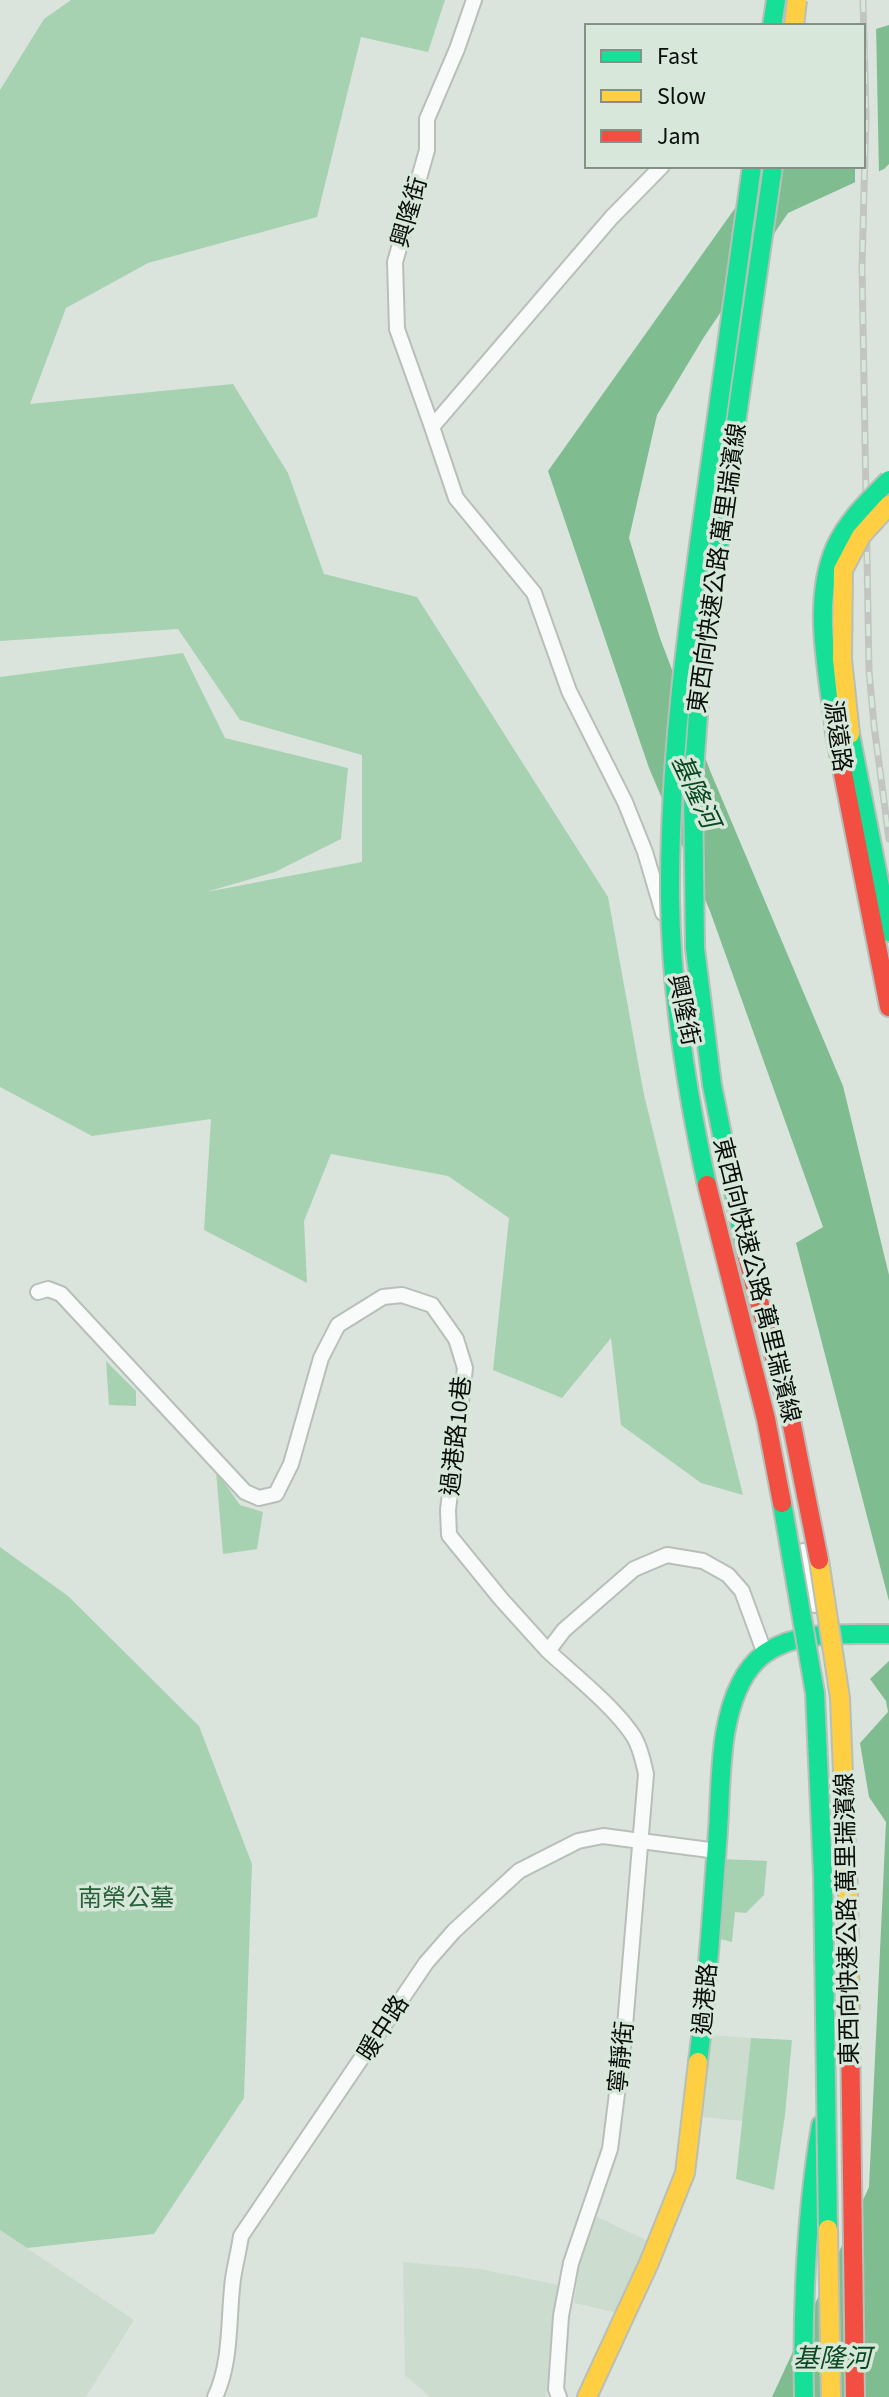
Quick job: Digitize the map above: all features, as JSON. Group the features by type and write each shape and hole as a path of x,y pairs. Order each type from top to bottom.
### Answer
{"main road":[{"path":"772,24 776,0"},
{"path":"793,24 797,0"},
{"name":"東西向快速公路 萬里瑞濱線","path":"752,168 683,658 673,772 670,900 680,1033 696,1135 766,1419 815,1693 823,1875 831,2397"},
{"name":"東西向快速公路 萬里瑞濱線","path":"773,168 699,686 692,852 695,948 712,1085 735,1207 791,1420 810,1508 840,1698 848,1896 855,2397"},
{"name":"源遠路","path":"889,480 866,503 841,539 831,558 826,588 826,632 889,1007"},
{"name":"源遠路","path":"889,505 861,536 843,570 842,659 842,733 889,932"},
{"path":"765,1654 785,1643 889,1634"},
{"name":"過港路","path":"587,2397 649,2263 685,2173 705,2008 725,1735 743,1679 752,1664 765,1654"},
{"path":"804,2397 804,2241 825,2107"}],"street":[{"name":"興隆街","path":"474,0 427,119 427,150 395,262 397,329 456,498 534,593 569,691 625,802 645,852 663,913 823,1638"},
{"path":"795,24 806,0"},
{"path":"432,427 611,218 660,168"},
{"name":"過港路10巷","path":"38,1292 48,1289 61,1294 245,1492 259,1498 276,1494 291,1464 321,1358 338,1325 383,1297 402,1295 432,1305 456,1339 465,1368 448,1510 449,1535 548,1651"},
{"path":"548,1651 564,1630 634,1569 667,1555 703,1561 728,1575 742,1591 765,1654"},
{"name":"寧靜街","path":"548,1651 634,1737 646,1774 624,2038 610,2149 571,2263 561,2316 556,2389 559,2397"},
{"name":"暖中路","path":"215,2397 225,2360 233,2276 241,2236 426,1963 454,1931 519,1871 578,1841 603,1836 717,1851"}],"shaded area":[{"path":"711,2035 751,2038 743,2121 702,2117"},
{"path":"593,2215 648,2241 618,2313 574,2303 582,2244"},
{"path":"0,2230 134,2320 86,2397 0,2397"},
{"path":"403,2262 481,2269 558,2285 546,2397 430,2397 405,2375"}],"green space":[{"path":"71,0 445,0 428,52 361,37 317,217 148,263 66,308 30,404 233,384 288,473 324,574 417,597 608,897 644,1095 743,1495 701,1483 621,1425 611,1338 562,1398 493,1370 509,1218 448,1176 331,1154 304,1221 307,1283 204,1230 211,1119 92,1136 0,1087 0,677 183,653 225,738 348,768 341,839 275,872 206,892 362,862 362,755 240,720 178,629 0,641 0,90 44,19"},
{"path":"106,1361 136,1391 136,1406 109,1405"},
{"path":"216,1471 240,1505 263,1512 257,1549 223,1554"},
{"name":"南榮公墓","path":"0,1547 68,1596 199,1726 252,1864 244,2098 154,2234 27,2248 0,2230"},
{"path":"721,1859 767,1861 764,1895 746,1913 735,1912 732,1942 716,1938"},
{"path":"751,2038 792,2040 774,2190 736,2179"}],"water":[{"name":"基隆河","path":"889,25 889,164 788,213 704,337 657,415 629,538 660,638 711,773 843,1086 889,1275 889,1601 796,1243 823,1227 710,911 649,768 548,471 764,168 865,168 865,32"},
{"name":"基隆河","path":"889,1661 889,2397 772,2397 869,2187 886,1822 869,1797 860,1743 888,1712 886,1701 870,1679"}],"pier":[{"path":"876,24 879,175 855,185 855,168 865,168 865,27"}],"railway":[{"path":"863,0 864,24"},
{"path":"865,77 865,154"},
{"path":"865,168 862,267 869,671 889,839"}],"traffic: fast":[{"path":"772,24 776,0"},
{"path":"707,1185 687,1079 673,970 670,847 680,696 692,595 752,168"},
{"path":"746,1253 712,1085 695,948 693,785 702,659 773,168"},
{"path":"835,733 824,640 824,592 828,570 835,548 846,529 889,480"},
{"path":"850,734 889,932"},
{"path":"782,1503 815,1693 823,1875 828,2229"},
{"path":"698,2062 710,1947 723,1746 737,1690 756,1661 792,1640 824,1635 889,1634"},
{"path":"804,2397 806,2260 821,2125"}],"traffic: slow":[{"path":"794,24 797,0"},
{"path":"850,734 842,659 843,570 861,536 889,505"},
{"path":"819,1560 840,1698 850,2028"},
{"path":"587,2397 649,2263 685,2173 698,2062"},
{"path":"828,2229 831,2397"}],"traffic: jam":[{"path":"835,733 889,1007"},
{"path":"707,1185 766,1419 782,1503"},
{"path":"746,1253 791,1420 819,1560"},
{"path":"850,2028 855,2397"}]}
